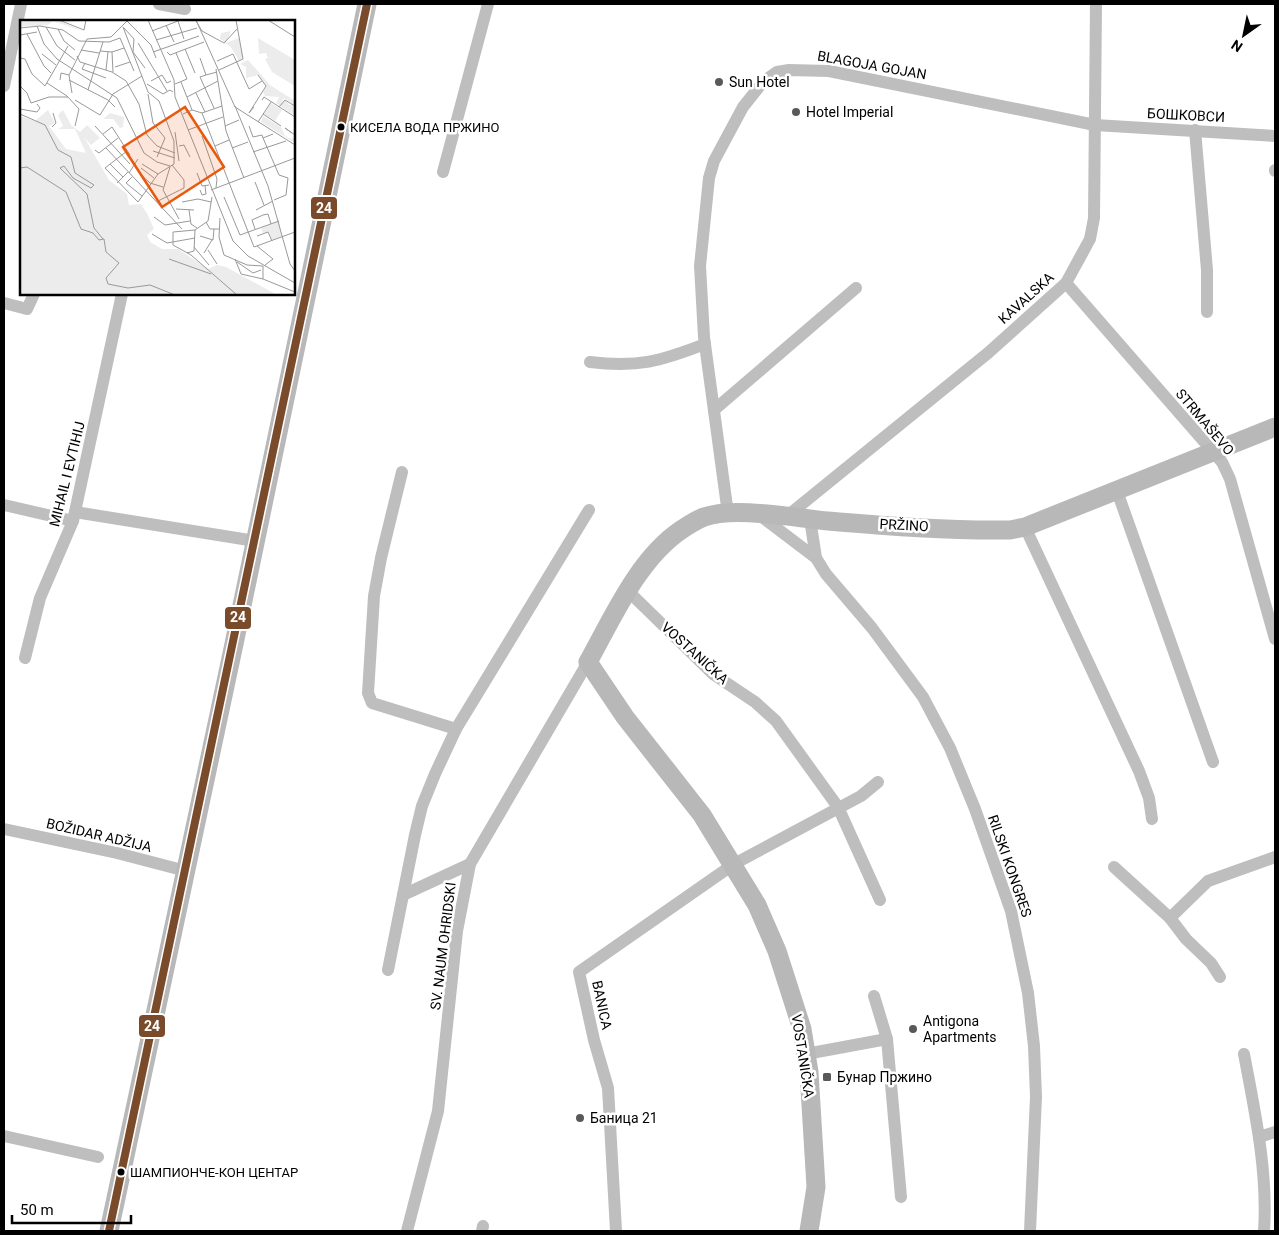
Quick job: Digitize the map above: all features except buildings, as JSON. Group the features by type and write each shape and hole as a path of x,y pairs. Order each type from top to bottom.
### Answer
{"street":[{"path":"4,86 21,4"},
{"path":"159,4 185,11"},
{"path":"109,1231 186,871 366,4"},
{"path":"443,172 488,4"},
{"name":"KAVALSKA","path":"786,518 988,353 1066,283 1090,239 1094,218 1096,4"},
{"name":"BLAGOJA GOJAN","path":"728,514 705,344 700,266 709,178 714,161 743,107 764,82 777,72 803,68 829,71 1095,125"},
{"name":"БОШКОВСИ","path":"1095,125 1275,136"},
{"path":"1195,130 1207,270 1207,312"},
{"name":"STRMAŠEVO","path":"1066,283 1222,462 1230,480 1275,639"},
{"path":"714,410 856,288"},
{"path":"4,302 27,309 34,295"},
{"name":"MIHAIL I EVTIHIJ","path":"25,658 40,598 74,516 122,295"},
{"path":"590,362 639,365 666,359 705,344"},
{"name":"PRŽINO","path":"588,662 627,590 650,560 680,531 704,517 728,514 758,514 786,518 995,530 1026,528 1275,427"},
{"path":"402,472 381,558 374,596 368,693 372,703 456,729"},
{"path":"1117,492 1213,762"},
{"path":"4,505 248,540"},
{"path":"388,970 422,806 456,729 589,510"},
{"name":"RILSKI KONGRES","path":"758,514 816,558 826,574 872,628 923,697 950,748 975,809 1011,911 1022,955 1034,1046 1036,1097 1030,1231"},
{"name":"RILSKI KONGRES","path":"810,519 816,558"},
{"path":"1026,528 1139,771 1149,798 1152,819"},
{"name":"VOSTANIČKA","path":"627,590 713,674 755,702 776,721 838,808 880,900"},
{"name":"VOSTANIČKA","path":"588,662 624,717 702,815 734,864 757,906 777,952 795,1004 806,1054 816,1187 809,1231"},
{"name":"SV. NAUM OHRIDSKI","path":"407,1231 438,1112 457,931 470,864 588,662"},
{"path":"734,864 861,796 878,782"},
{"name":"BOŽIDAR ADŽIJA","path":"4,829 117,853 186,871"},
{"path":"1170,918 1208,881 1275,857"},
{"path":"403,895 470,864"},
{"name":"BANICA","path":"616,1231 608,1088 594,1040 579,972 734,864"},
{"path":"1114,867 1170,918 1186,939 1211,963 1220,977"},
{"path":"874,996 887,1039 901,1197"},
{"path":"806,1054 887,1039"},
{"path":"1244,1054 1259,1137 1265,1209 1264,1231"},
{"path":"1259,1137 1275,1132"},
{"path":"4,1136 98,1157"}],"transit line":[{"name":"24","path":"109,1231 367,4"}],"place":[{"name":"Sun Hotel","path":"719,82"},
{"name":"Hotel Imperial","path":"796,112"},
{"name":"КИСЕЛА ВОДА ПРЖИНО","path":"341,127"},
{"name":"Antigona Apartments","path":"913,1029"},
{"name":"Бунар Пржино","path":"827,1077"},
{"name":"Баница 21","path":"580,1118"},
{"name":"ШАМПИОНЧЕ-КОН ЦЕНТАР","path":"121,1172"}]}
